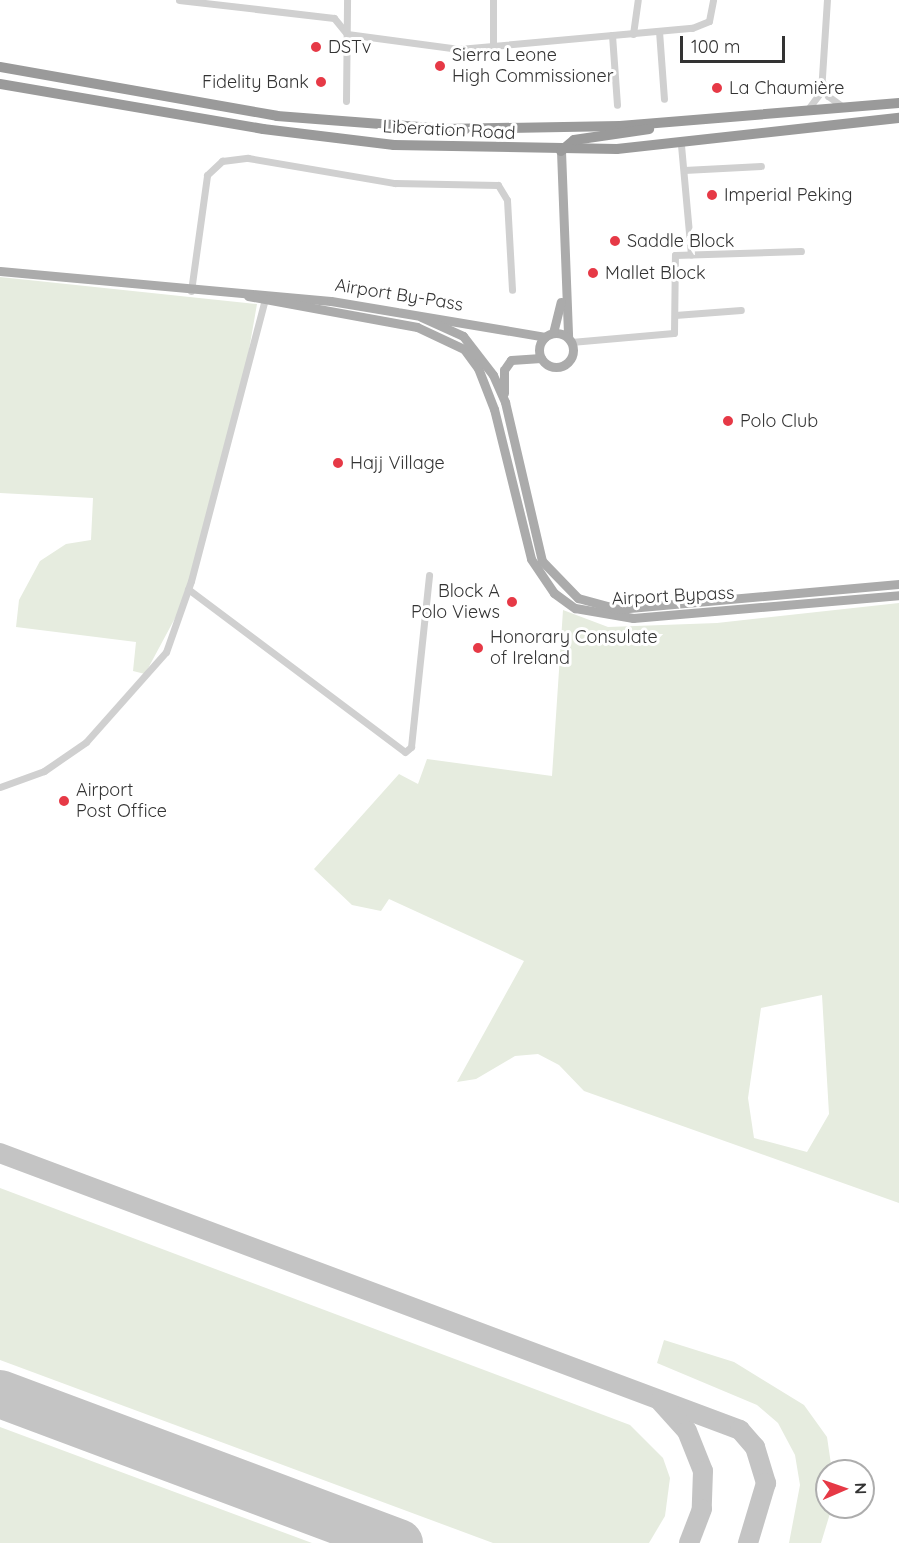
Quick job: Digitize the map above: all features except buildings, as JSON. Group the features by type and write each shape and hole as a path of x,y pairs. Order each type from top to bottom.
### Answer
{"highway":[{"name":"Liberation Road","path":"0,67 209,107 346,124 445,129 659,123 899,103"},
{"name":"Liberation Road","path":"0,84 263,129 394,145 561,151 681,145 899,118"},
{"path":"561,151 574,140 628,134 659,123"}],"main road":[{"path":"505,402 507,364 520,356 541,358 553,367 567,363 570,339 564,288 561,151"},
{"name":"Airport By-Pass","path":"0,271 266,298 421,317 570,339"},
{"path":"541,358 564,288"},
{"name":"Airport By-Pass","path":"266,298 417,327"},
{"name":"Airport Bypass","path":"421,317 473,344 505,402 542,561 578,598 618,609 899,584"},
{"name":"Airport Bypass","path":"417,327 454,342 478,368 494,409 531,559 554,593 575,608 633,618 899,594"}],"street":[{"path":"179,0 334,18 347,34 426,48 493,46 633,34 706,24 713,0"},
{"path":"346,101 347,0"},
{"path":"493,0 493,46"},
{"path":"633,34 638,0"},
{"path":"803,112 817,102 823,82 827,0"},
{"path":"659,31 664,99"},
{"path":"612,35 617,105"},
{"path":"823,82 832,101 847,108"},
{"path":"681,145 690,255"},
{"path":"191,291 207,175 222,161 248,158 395,183 498,185 507,200 512,290"},
{"path":"684,170 761,166"},
{"path":"570,339 673,334 674,256 801,251"},
{"path":"0,787 44,771 111,719 166,652 188,589 266,298"},
{"path":"675,315 741,310"},
{"path":"188,589 405,752 411,747 429,575"}],"shaded area":[{"path":"0,277 257,304 237,418 181,607 145,674 133,671 136,642 16,627 19,600 40,561 66,544 91,540 93,498 0,493"},
{"path":"899,603 899,1203 584,1091 559,1065 538,1054 515,1056 476,1079 457,1082 524,961 389,899 381,911 352,905 314,869 399,774 418,784 427,759 552,776 563,610 608,627 717,623","holes":["822,995 829,1114 807,1152 754,1138 748,1098 761,1008"]},
{"path":"0,1188 630,1425 663,1458 670,1478 665,1516 649,1543 493,1543 0,1360"},
{"path":"664,1340 734,1362 804,1405 827,1437 830,1459 815,1459 815,1519 828,1519 821,1543 789,1543 800,1485 795,1455 778,1423 757,1405 657,1363"},
{"path":"0,1427 312,1543 0,1543"}],"taxiway":[{"path":"0,1153 740,1430 755,1447 766,1483 748,1543"},
{"path":"660,1401 687,1431 703,1471 702,1509 689,1543"}],"runway":[{"path":"0,1394 399,1543"}],"place":[{"name":"DSTv","path":"316,47"},
{"name":"Sierra Leone High Commissioner","path":"440,66"},
{"name":"Fidelity Bank","path":"321,82"},
{"name":"La Chaumière","path":"717,88"},
{"name":"Imperial Peking","path":"712,195"},
{"name":"Saddle Block","path":"615,241"},
{"name":"Mallet Block","path":"593,273"},
{"name":"Polo Club","path":"728,421"},
{"name":"Hajj Village","path":"338,463"},
{"name":"Block A Polo Views","path":"512,602"},
{"name":"Honorary Consulate of Ireland","path":"478,648"},
{"name":"Airport Post Office","path":"64,801"}]}
